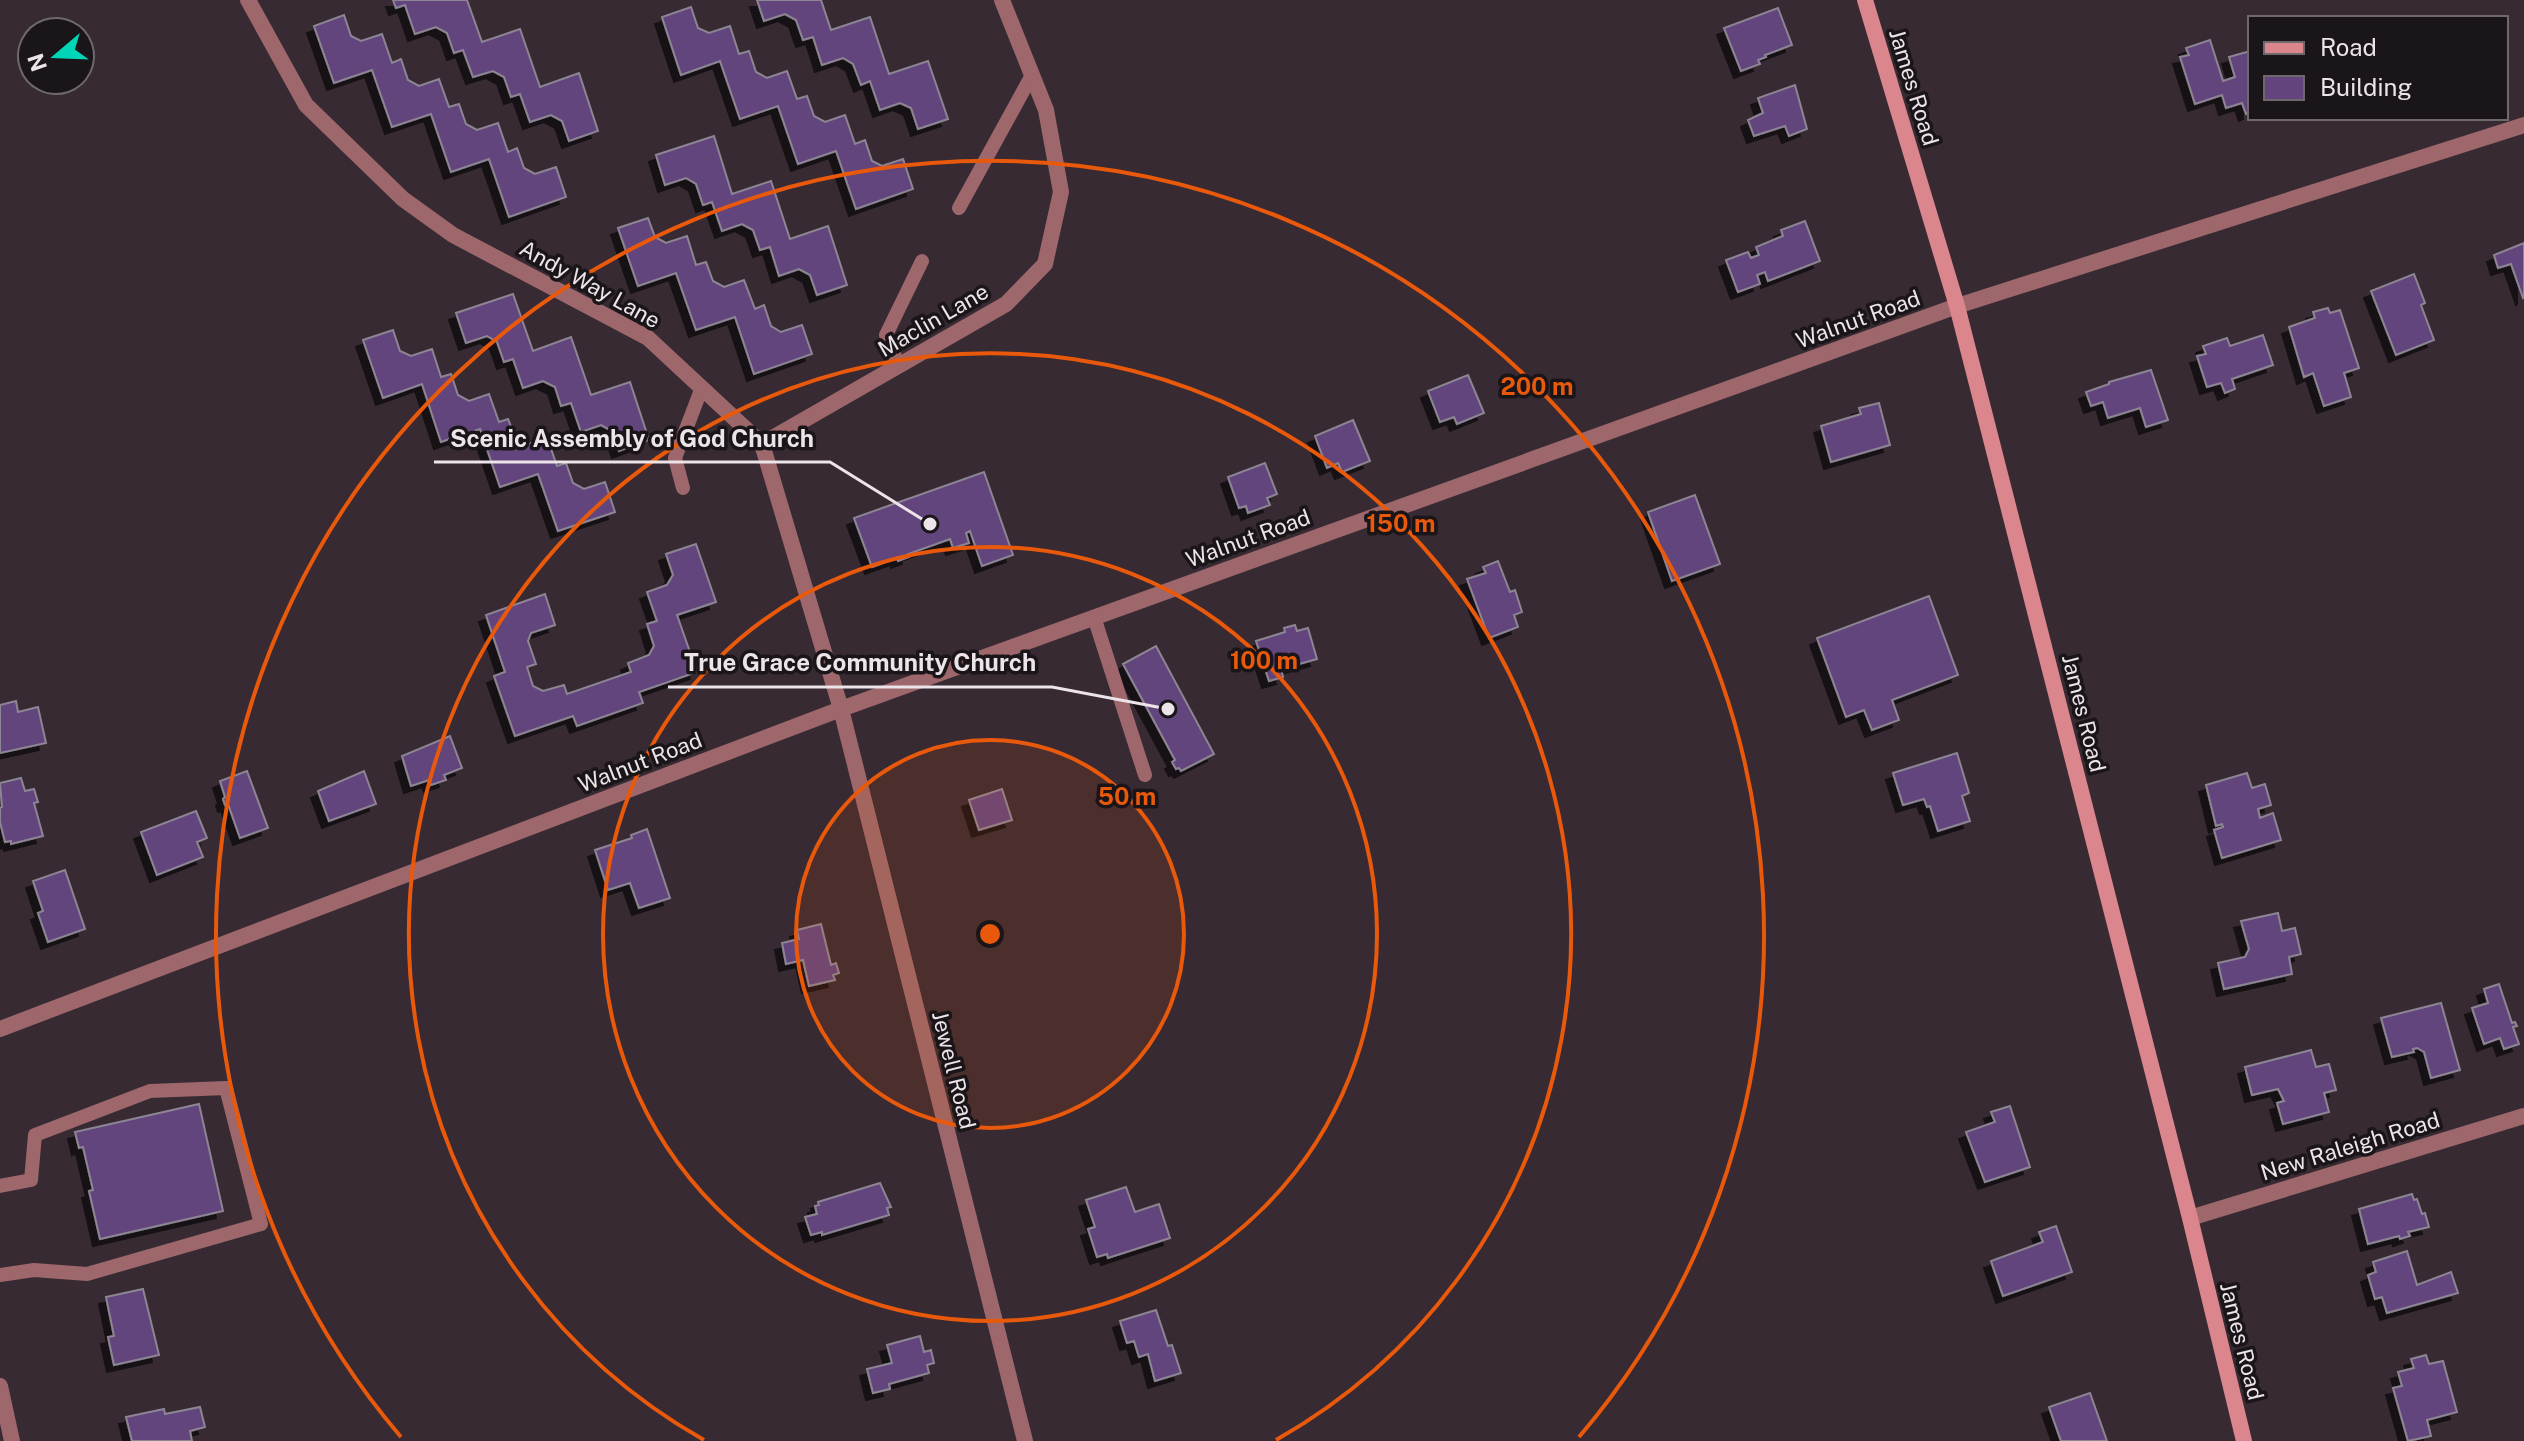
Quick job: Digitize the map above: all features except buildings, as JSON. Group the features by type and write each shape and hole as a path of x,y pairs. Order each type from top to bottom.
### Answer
{"main road":[{"name":"James Road","path":"1865,0 1957,306 2244,1441"}],"street":[{"name":"Andy Way Lane","path":"248,0 306,105 403,199 453,235 648,338 762,444"},
{"name":"Maclin Lane","path":"762,444 1006,304 1045,264 1061,192 1046,110 1002,0"},
{"name":"Walnut Road","path":"0,1029 841,709 1957,306 2524,125"},
{"path":"762,444 841,709"},
{"name":"Jewell Road","path":"841,709 1025,1441"},
{"name":"New Raleigh Road","path":"2190,1218 2524,1116"},
{"path":"0,1386 12,1441"}],"lane":[{"path":"959,208 1032,75"},
{"path":"899,366 886,335 922,261"},
{"path":"683,488 675,458 701,390"},
{"path":"1094,617 1145,775"},
{"path":"0,1186 31,1180 35,1135 150,1091 226,1088 261,1224 87,1274 34,1270 0,1275"}],"place":[{"name":"Scenic Assembly of God Church","path":"930,524"},
{"name":"True Grace Community Church","path":"1168,709"}]}
